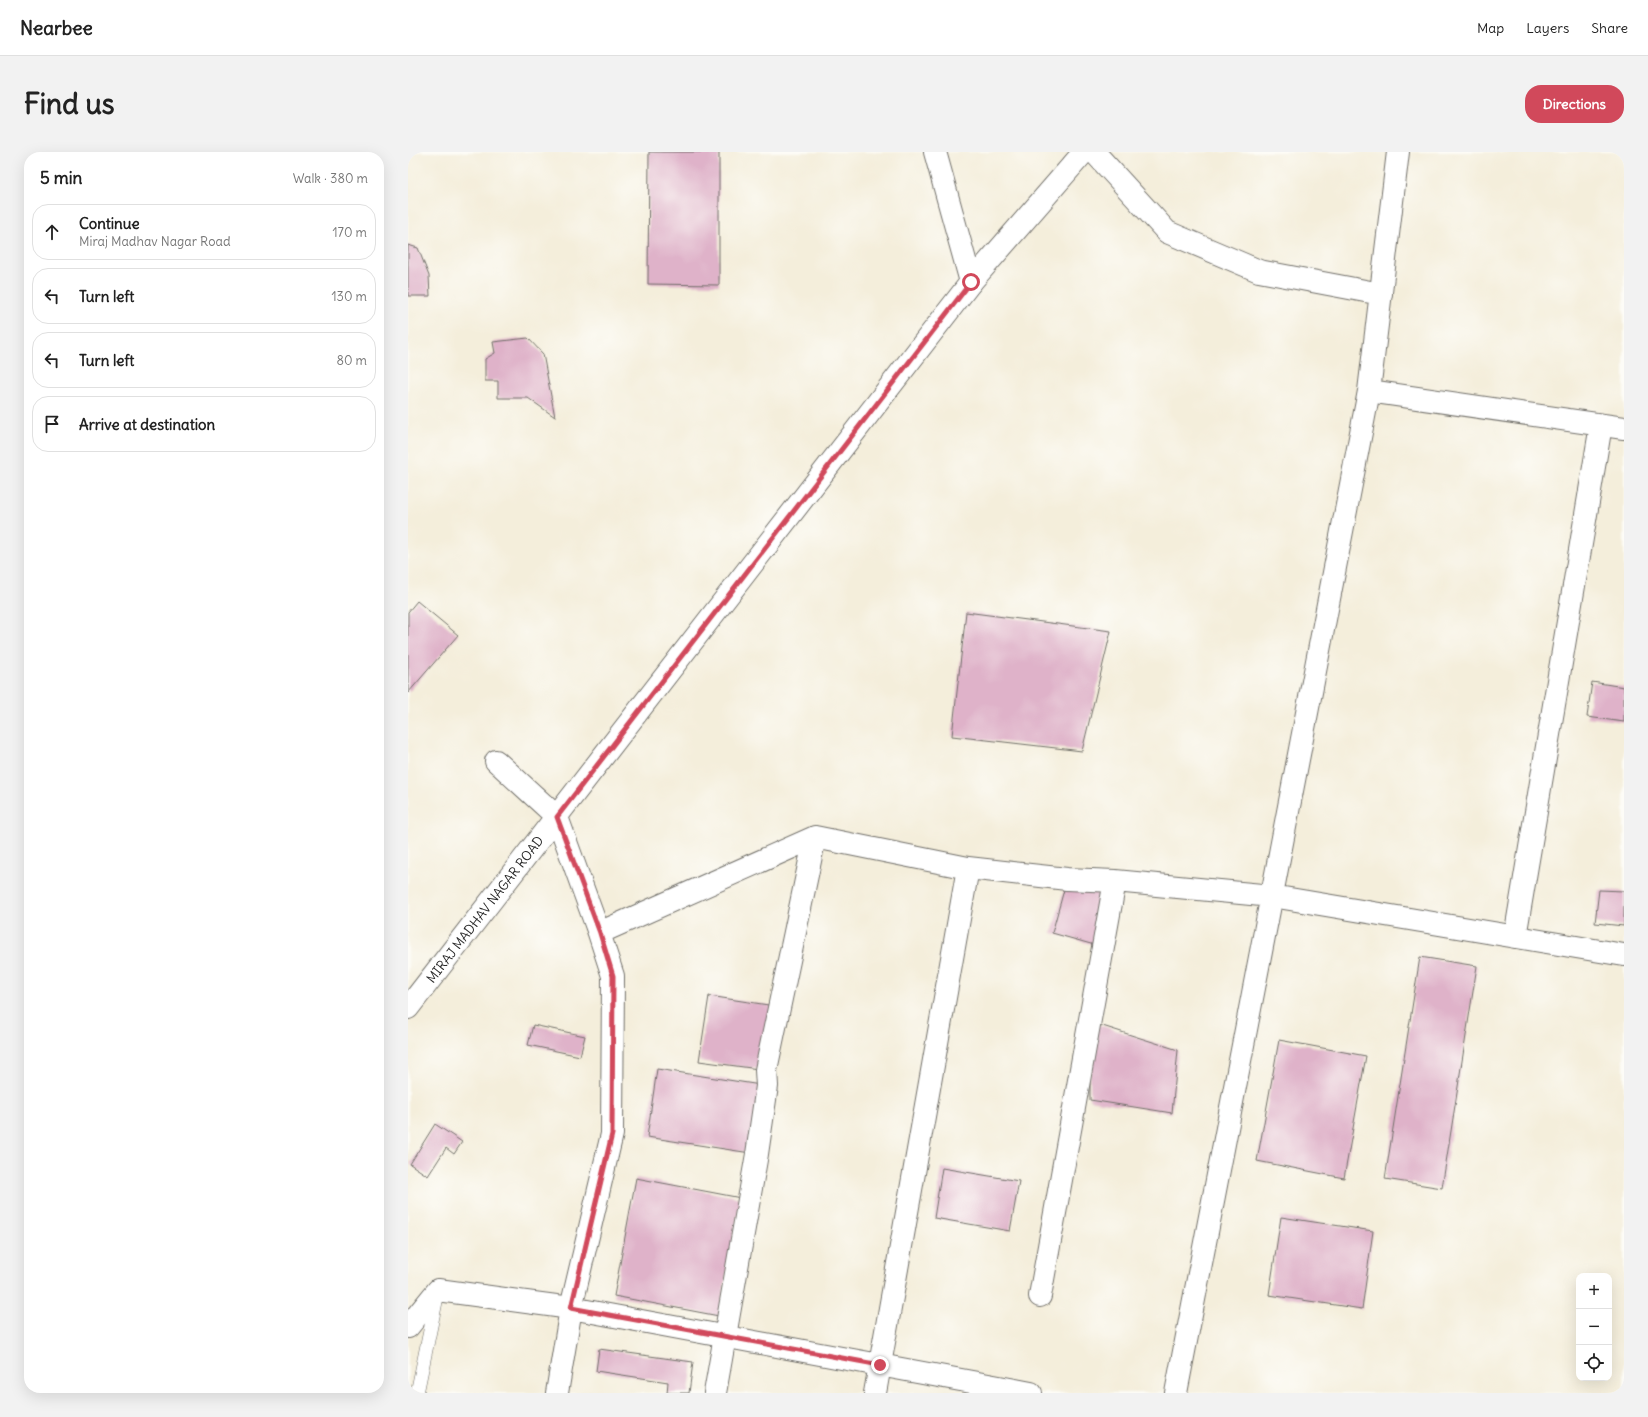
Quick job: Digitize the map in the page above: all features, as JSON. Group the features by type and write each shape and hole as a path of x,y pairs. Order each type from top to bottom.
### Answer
{"street":[{"path":"935,152 971,282"},
{"name":"MIRAJ MADHAV NAGAR ROAD","path":"408,1008 971,282 1084,152"},
{"path":"1094,152 1167,232 1259,271 1381,294"},
{"path":"1176,1393 1369,391 1398,152"},
{"path":"1369,391 1624,428"},
{"path":"1515,937 1601,425"},
{"path":"496,761 557,817 600,933 613,976 612,1134 571,1308 557,1393"},
{"path":"600,933 815,837 968,868 1067,879 1115,881 1272,896 1624,955"},
{"path":"715,1393 758,1147 767,1086 766,1070 815,837"},
{"path":"875,1393 968,868"},
{"path":"1040,1296 1115,881"},
{"path":"408,1327 438,1290 571,1308 1031,1393"}],"lane":[{"path":"417,1393 438,1290"}],"building":[{"path":"649,152 719,152 719,285 648,284"},
{"path":"408,245 418,248 429,276 430,296 408,296"},
{"path":"528,338 543,354 555,417 528,398 498,398 498,381 485,381 485,359 495,353 493,342"},
{"path":"417,601 458,635 408,693 408,612"},
{"path":"966,612 1111,631 1082,751 952,736"},
{"path":"1592,682 1624,687 1624,722 1587,717"},
{"path":"1067,879 1113,892 1098,946 1052,933"},
{"path":"1599,890 1624,891 1624,926 1595,923"},
{"path":"1420,957 1477,966 1442,1188 1385,1179"},
{"path":"709,996 775,1006 766,1070 699,1061"},
{"path":"1090,1022 1178,1050 1172,1113 1090,1100"},
{"path":"533,1025 585,1036 580,1056 528,1045"},
{"path":"1279,1040 1366,1056 1344,1178 1257,1161"},
{"path":"657,1069 767,1086 757,1154 647,1137"},
{"path":"435,1124 462,1142 454,1154 446,1148 428,1176 410,1164"},
{"path":"942,1168 1019,1181 1010,1231 934,1218"},
{"path":"636,1178 741,1198 719,1316 614,1296"},
{"path":"1281,1217 1373,1231 1362,1309 1269,1295"},
{"path":"599,1349 693,1362 689,1393 667,1393 668,1382 596,1371"}],"route":[{"path":"880,1365 571,1308 612,1134 613,976 600,933 557,817 971,282"}]}
